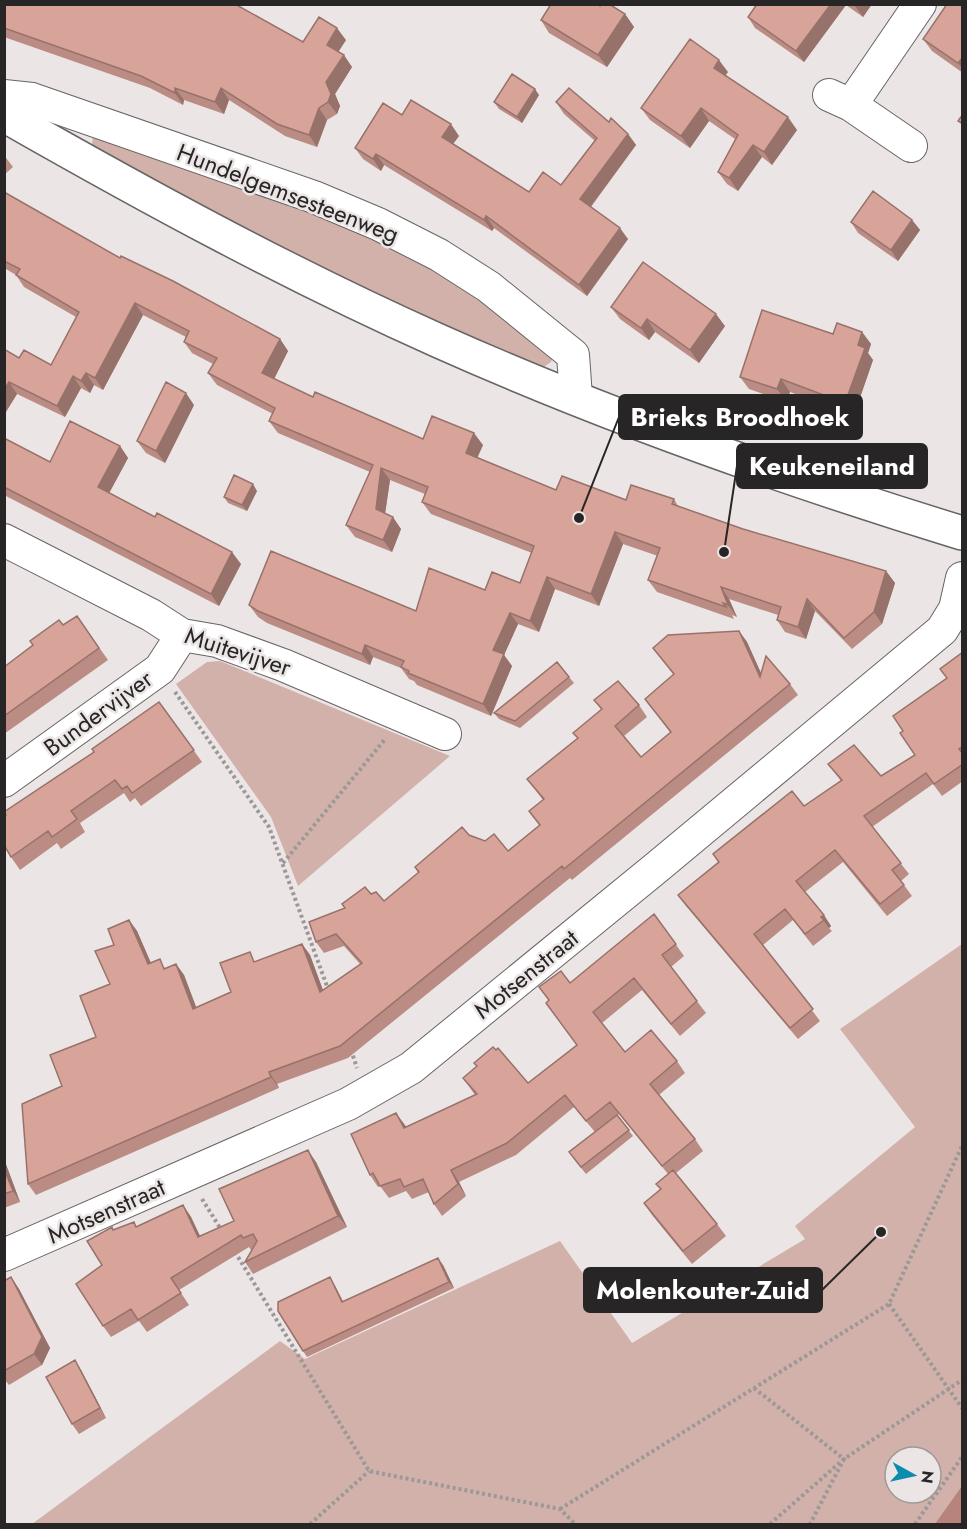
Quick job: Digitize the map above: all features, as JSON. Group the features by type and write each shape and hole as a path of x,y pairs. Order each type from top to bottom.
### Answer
{"main road":[{"path":"4,115 164,206 299,275 440,341 658,429 963,533"}],"street":[{"path":"911,146 840,100 920,4"},
{"name":"Hundelgemsesteenweg","path":"4,96 32,99 314,197 378,224 440,255 489,287 573,355 576,397"},
{"name":"Muitevijver","path":"4,540 151,615 182,635 217,641 272,661 445,734"},
{"name":"Motsenstraat","path":"4,1255 367,1094 432,1052 942,630 955,609 963,578"},
{"name":"Bundervijver","path":"4,781 160,669 182,635"}],"path":[{"path":"160,669 269,827 331,998"},
{"path":"283,863 403,716"},
{"path":"347,1041 367,1094"},
{"path":"560,1509 889,1304 963,1146"},
{"path":"188,1175 225,1236"},
{"path":"231,1246 369,1471 560,1509 575,1524"},
{"path":"889,1304 963,1408"},
{"path":"770,1524 844,1459 963,1380"},
{"path":"754,1388 844,1459"},
{"path":"915,1524 963,1457"},
{"path":"810,1524 844,1459"},
{"path":"310,1524 369,1471"}],"shaded area":[{"path":"93,135 279,197 442,268 553,357 551,362 541,369 416,315 114,164 92,145"},
{"path":"220,661 450,756 298,886 271,817 176,684 207,662"},
{"path":"962,944 962,1524 32,1524 280,1341 305,1359 560,1241 632,1343 805,1239 795,1226 915,1127 840,1029"},
{"path":"962,1486 962,1524 935,1524"}],"building":[{"path":"4,4 235,4 303,42 319,17 337,28 327,45 344,55 326,82 331,94 328,102 319,108 309,135 277,124 221,88 215,102 175,88 175,93 141,76 4,28"},
{"path":"551,4 598,4 600,6 609,4 625,14 598,55 541,20"},
{"path":"757,4 831,4 796,51 748,17"},
{"path":"947,4 963,4 963,57 958,63 923,39"},
{"path":"690,39 719,60 714,68 788,117 764,152 753,145 729,178 718,172 738,135 701,108 681,136 641,108"},
{"path":"512,74 535,89 517,117 494,102"},
{"path":"569,88 609,122 611,118 628,134 580,199 620,228 579,285 486,216 484,220 376,154 373,159 355,148 383,103 402,115 411,100 451,124 442,137 529,192 543,172 561,185 597,138 556,102"},
{"path":"963,114 963,124 958,121"},
{"path":"873,191 912,220 891,250 851,222"},
{"path":"4,192 120,258 121,256 173,281 280,339 262,373 313,397 315,392 423,439 432,416 474,433 466,453 556,490 562,476 626,500 631,485 674,499 672,504 743,529 886,571 874,612 844,638 807,599 798,627 777,620 781,607 721,587 728,605 723,603 726,607 648,580 660,548 615,532 591,594 547,577 530,621 510,613 493,650 504,654 483,704 408,673 409,671 401,667 404,661 365,645 362,654 258,611 249,605 271,551 416,611 429,568 485,590 492,572 520,583 534,546 422,502 428,487 381,468 376,509 393,517 383,540 346,525 373,465 269,421 275,408 208,373 217,358 184,342 189,331 135,303 95,378 86,373 81,381 73,376 57,406 9,382 4,390 4,349 19,358 24,350 51,365 79,312 16,275 20,269 4,261"},
{"path":"643,262 716,314 690,350 647,319 641,328 611,307"},
{"path":"762,310 833,334 837,323 862,332 858,345 865,348 845,403 781,379 777,389 740,377"},
{"path":"166,382 186,393 156,451 137,441"},
{"path":"70,421 120,446 98,487 155,517 157,513 232,552 211,594 4,487 4,438 50,462"},
{"path":"234,475 253,484 242,505 224,497"},
{"path":"77,616 99,648 4,716 4,667 33,645 30,641 59,620 63,625"},
{"path":"739,631 760,677 766,656 790,684 564,869 562,866 340,1046 269,1072 271,1077 28,1184 22,1104 62,1086 50,1055 96,1037 80,996 110,984 95,951 114,945 108,929 129,920 148,964 160,959 164,969 176,964 193,1009 231,992 220,963 250,952 254,962 302,944 320,992 362,963 336,934 316,942 309,922 345,908 342,904 365,887 371,894 376,892 384,901 419,872 415,867 462,827 469,835 485,841 494,834 508,851 540,825 529,811 544,799 527,779 578,738 573,733 602,709 594,700 618,681 639,705 615,726 641,757 671,732 645,699 674,674 653,648 668,635"},
{"path":"963,652 963,746 959,749 963,754 963,764 934,784 926,773 864,816 901,863 892,870 904,885 880,904 835,850 796,881 824,915 821,917 824,920 805,934 785,909 754,934 813,1009 790,1028 678,895 719,862 713,854 792,791 804,806 842,780 828,764 854,745 881,776 915,755 900,733 903,731 893,716 947,678 940,669"},
{"path":"557,662 569,677 515,721 494,713"},
{"path":"159,702 194,750 132,793 127,786 122,789 115,780 71,811 77,819 52,837 48,831 11,857 4,845 4,816 6,815 4,812 94,752 92,749"},
{"path":"654,914 676,944 662,955 697,1001 671,1024 634,978 593,1012 625,1052 651,1030 677,1061 650,1084 695,1139 662,1166 610,1102 586,1121 565,1095 507,1143 451,1170 458,1184 434,1204 423,1179 404,1187 400,1179 380,1186 373,1173 370,1175 351,1134 396,1113 404,1128 477,1094 463,1078 477,1066 474,1063 493,1047 496,1050 498,1048 528,1083 577,1045 546,1003 549,1000 539,987 561,971 570,983"},
{"path":"617,1115 629,1130 581,1167 569,1152"},
{"path":"308,1150 338,1216 245,1262 257,1241 253,1234 243,1238 241,1235 171,1278 181,1293 138,1320 131,1309 103,1326 76,1284 102,1265 87,1241 112,1227 113,1230 134,1222 136,1227 183,1205 198,1237 234,1221 219,1189"},
{"path":"4,1169 13,1191 4,1194"},
{"path":"673,1170 717,1224 683,1251 644,1203 661,1189 656,1184"},
{"path":"438,1258 449,1282 303,1351 278,1311 278,1302 330,1277 342,1302"},
{"path":"11,1277 42,1337 34,1354 4,1371 4,1281"},
{"path":"75,1360 100,1408 72,1424 46,1377"}],"place":[{"name":"Brieks Broodhoek","path":"579,518"},
{"name":"Keukeneiland","path":"724,552"},
{"name":"Molenkouter-Zuid","path":"881,1232"}]}
